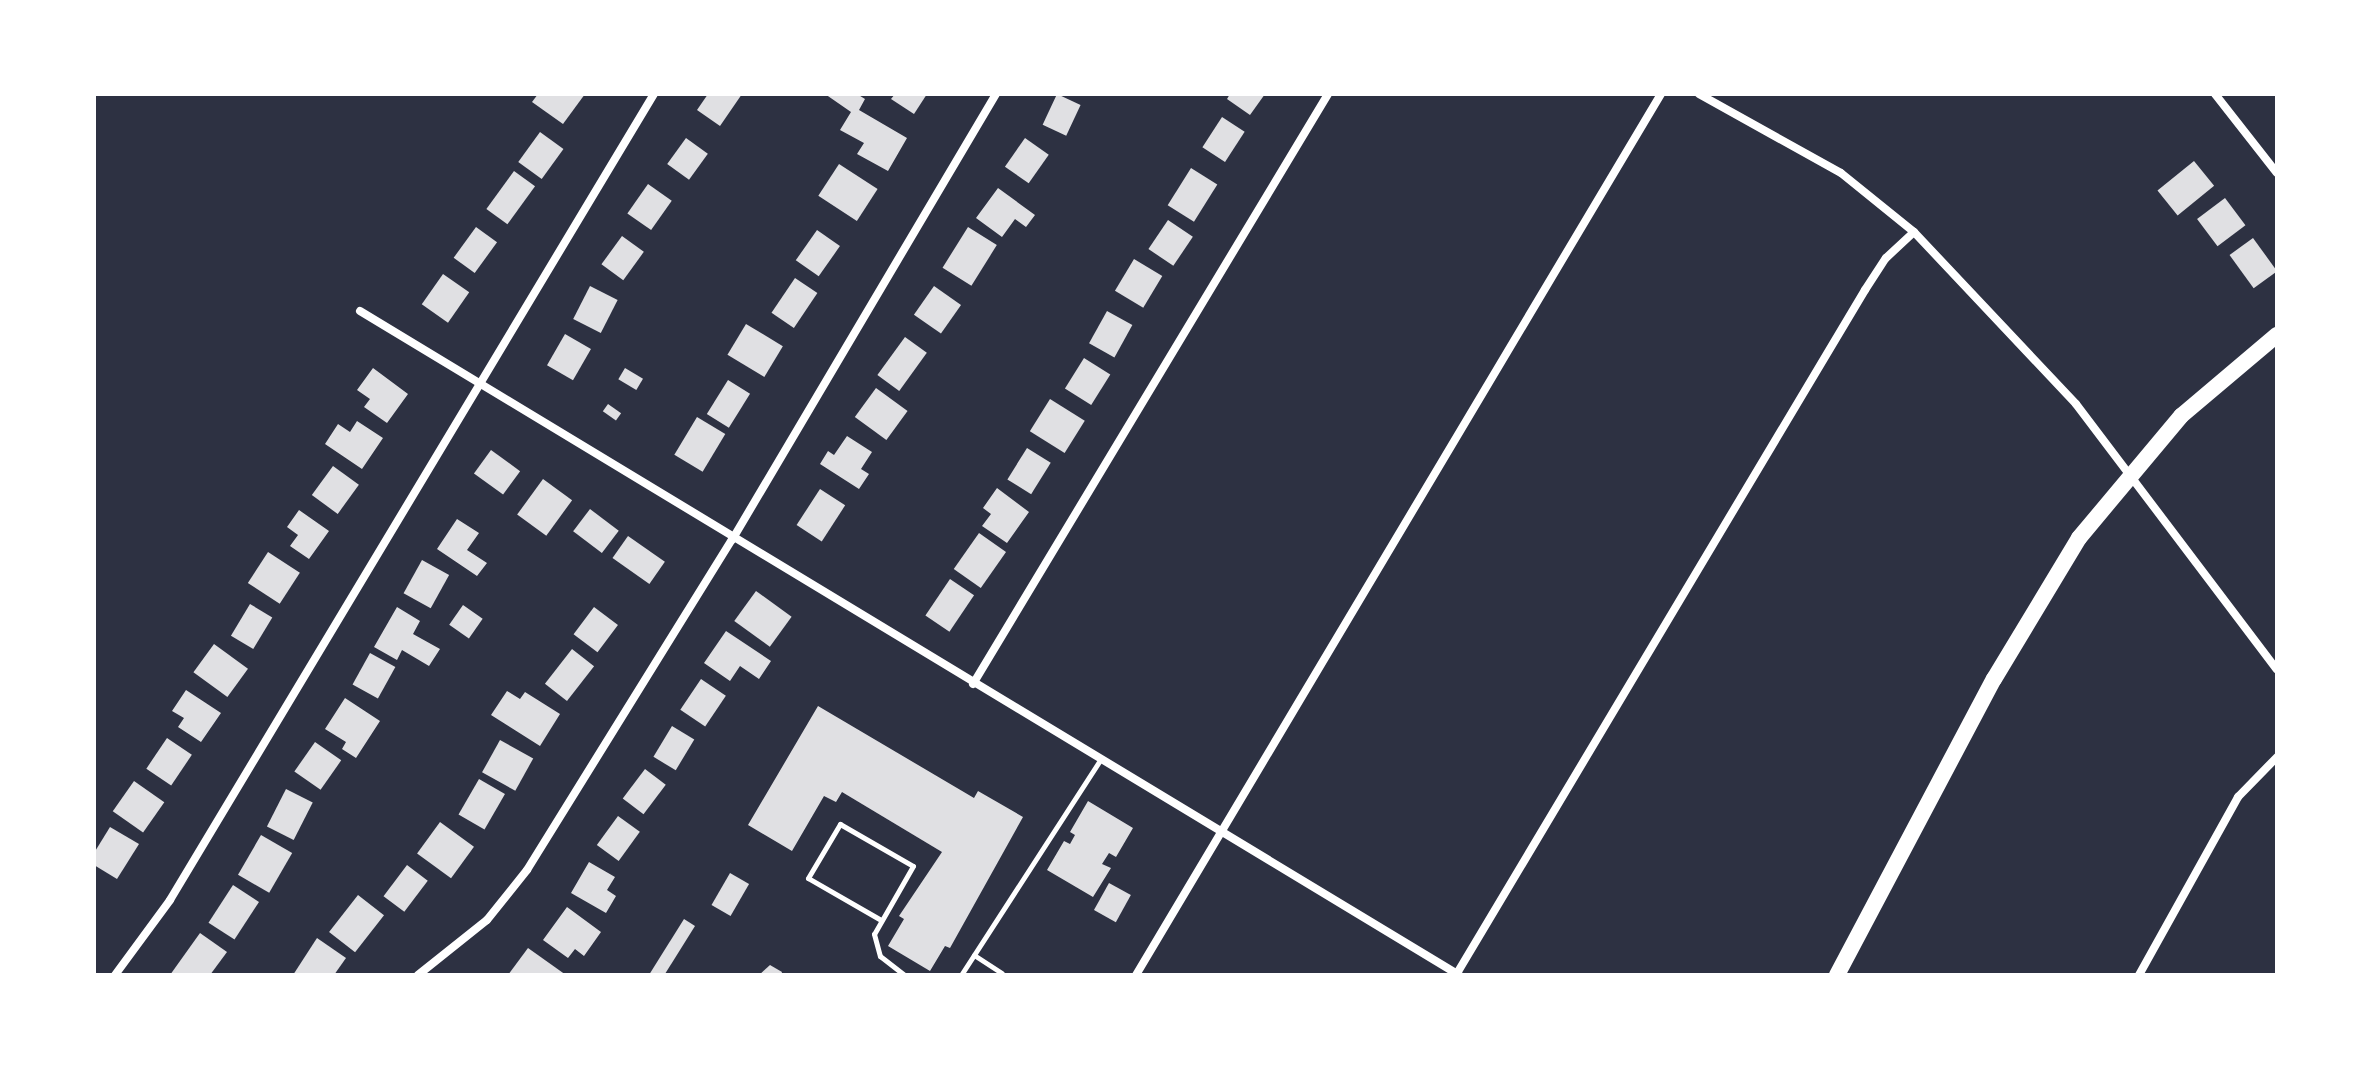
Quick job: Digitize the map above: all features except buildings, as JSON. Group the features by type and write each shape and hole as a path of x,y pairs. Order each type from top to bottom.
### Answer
{"main road":[{"path":"1837,975 1994,679 2079,538 2129,473 2181,416 2277,335"}],"street":[{"path":"115,975 170,900 654,94"},
{"path":"418,975 487,920 527,870 732,540 996,94"},
{"path":"973,684 1328,94"},
{"path":"1136,975 1661,94"},
{"path":"1699,94 1841,173 1914,232 2076,404 2277,670"},
{"path":"2215,94 2277,173"},
{"path":"360,311 732,540 1457,975 1865,290 1886,258 1914,232"},
{"path":"2139,975 2238,797 2277,757"}],"lane":[{"path":"961,975 1100,760"},
{"path":"881,920 808,878 840,824 913,866 881,920 874,944 880,956 904,975"},
{"path":"974,955 1001,974 1006,966"}]}
